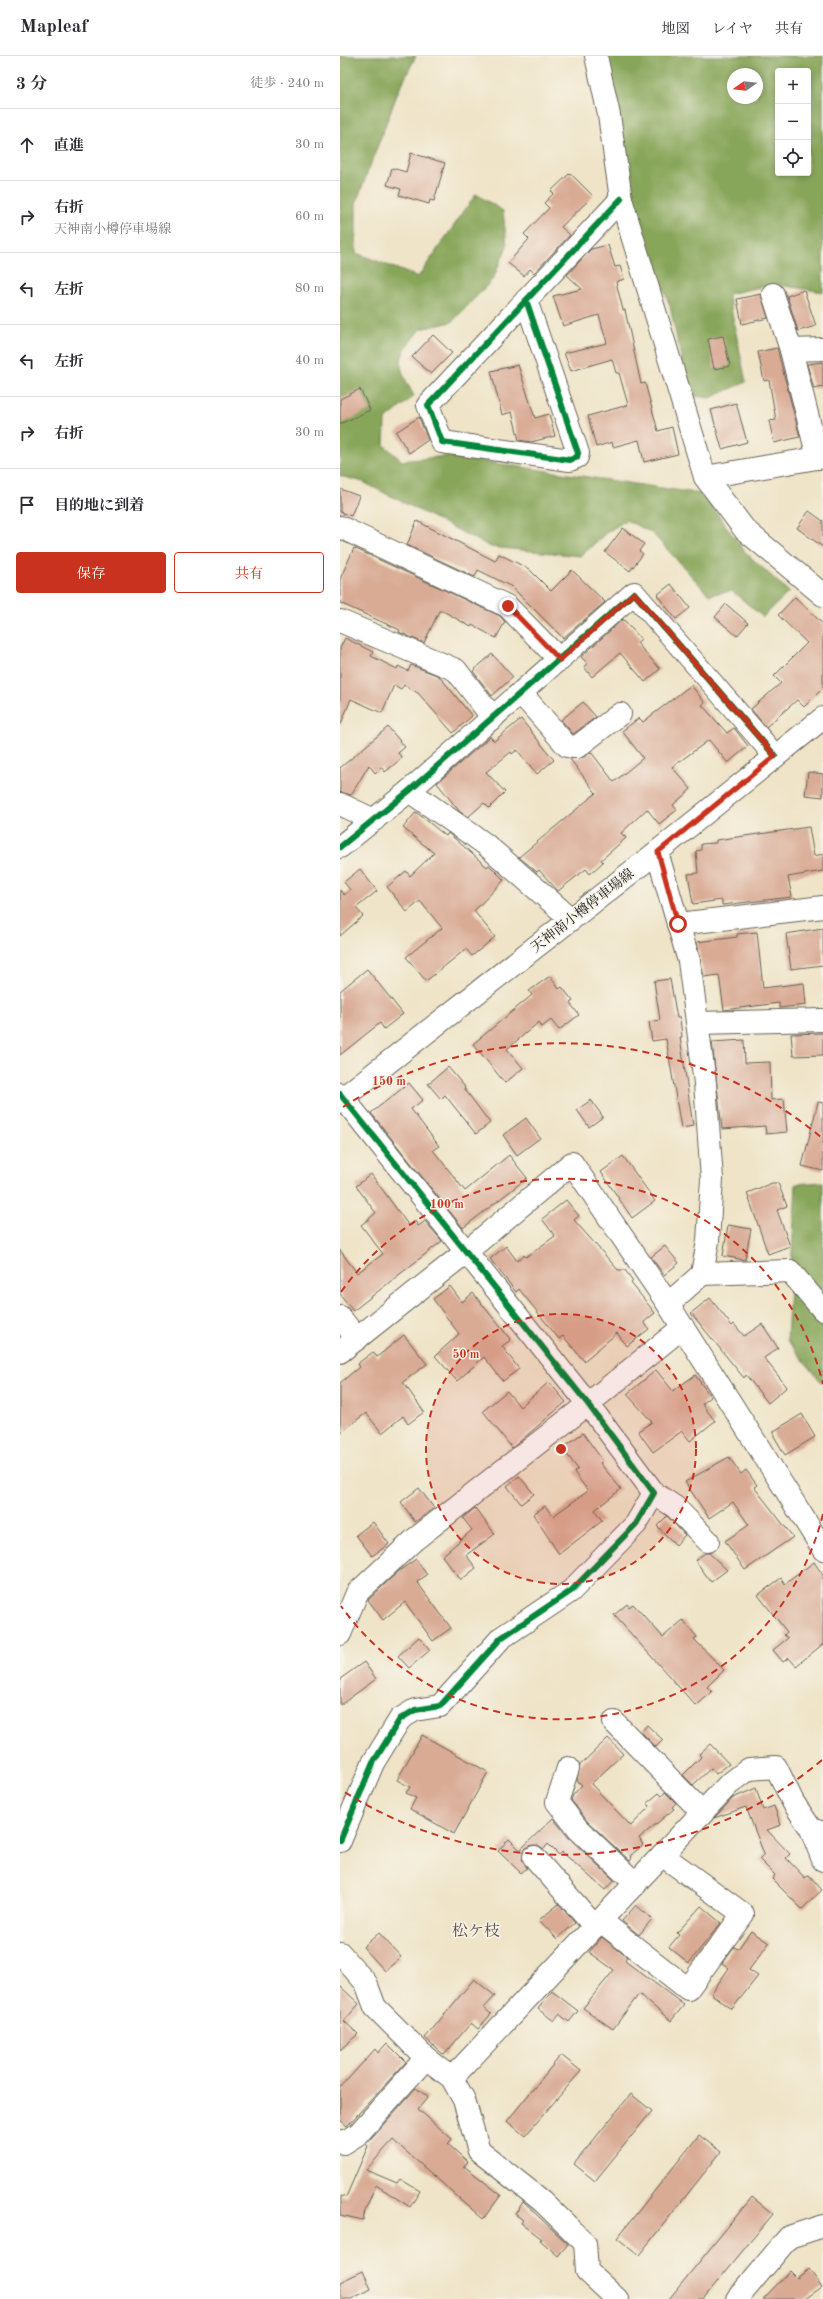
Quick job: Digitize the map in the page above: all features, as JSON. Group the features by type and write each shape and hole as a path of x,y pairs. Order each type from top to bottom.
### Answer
{"street":[{"path":"596,56 609,115 621,199 705,477 745,530 823,595"},
{"path":"526,300 578,453 577,457 570,460 442,442 428,405 526,300 621,199"},
{"path":"705,477 820,457 791,350 773,294"},
{"path":"791,350 823,349"},
{"path":"340,527 508,606 560,660"},
{"path":"340,847 409,791 560,660 634,593 775,756"},
{"path":"340,621 456,670 493,718"},
{"path":"521,693 567,746 577,747 620,714"},
{"name":"天神南小樽停車場線","path":"341,1098 658,852 823,718"},
{"path":"409,791 485,844 571,919"},
{"path":"340,804 374,820"},
{"path":"658,852 689,961 705,1083 712,1179 708,1241 702,1274 668,1304"},
{"path":"678,924 823,907"},
{"path":"698,1023 823,1020"},
{"path":"341,1098 588,1404 654,1493 675,1507 708,1541"},
{"path":"340,1352 466,1252 572,1163 683,1327 823,1549"},
{"path":"702,1274 790,1271 823,1310"},
{"path":"340,1317 357,1339"},
{"path":"340,1634 357,1593 414,1540 588,1404 683,1327"},
{"path":"340,1841 373,1763 400,1719 415,1710 440,1706 501,1638 571,1591 636,1524 654,1493"},
{"path":"614,1722 703,1813"},
{"path":"568,1768 557,1802 578,1829 636,1884"},
{"path":"452,2078 728,1785 749,1769 776,1768 793,1802 817,1831 823,1860"},
{"path":"534,1857 598,1924 688,1989 743,1914 662,1856"},
{"path":"340,1953 366,1984 375,2007 426,2058 452,2078 464,2100 479,2151 542,2201 585,2243 587,2271 618,2299"},
{"path":"340,2141 344,2143 358,2134 426,2058"},
{"path":"737,2299 789,2236 823,2226"}],"green space":[{"path":"340,56 416,56 398,92 356,203 356,253 418,277 476,194 503,211 507,246 493,279 452,322 420,329 406,348 401,361 401,368 414,396 385,420 384,445 402,461 447,456 702,494 746,553 789,592 763,617 732,591 709,595 652,533 626,520 606,533 581,556 491,547 363,482 340,476"},
{"path":"604,56 823,56 823,292 774,284 728,294 746,382 710,398 689,395 670,306 637,216"},
{"path":"823,1182 823,1384 787,1340 796,1184"}],"building":[{"path":"411,153 445,163 434,201 430,200 429,204 399,195 401,189 387,185 392,168 406,172"},
{"path":"570,173 593,196 561,227 570,235 534,273 530,269 524,276 508,263 529,239 524,234 549,208 544,203 554,193 551,191"},
{"path":"608,245 615,267 620,266 624,279 616,282 623,310 625,310 641,384 645,383 658,431 672,427 678,454 644,462 639,440 613,447 612,442 596,447 588,416 628,405 619,373 616,373 612,359 571,371 564,353 607,343 599,315 563,326 553,296 582,289 567,275 591,249"},
{"path":"804,290 816,326 798,331 787,296"},
{"path":"761,294 768,318 742,324 737,299"},
{"path":"433,335 452,353 431,374 412,357"},
{"path":"723,336 730,366 714,369 708,339"},
{"path":"777,348 800,437 774,443 769,421 776,420 769,380 764,381 758,352"},
{"path":"823,362 823,387 814,389 807,364"},
{"path":"518,365 535,418 549,414 555,436 531,442 519,440 512,412 502,415 491,371"},
{"path":"360,389 370,410 340,424 340,399"},
{"path":"736,403 747,442 722,449 711,410"},
{"path":"419,417 428,440 409,453 396,432"},
{"path":"340,489 359,496 351,516 340,512"},
{"path":"809,511 823,521 823,547 797,528"},
{"path":"417,521 495,561 499,554 529,569 551,591 572,570 605,602 563,638 512,587 478,570 475,577 407,545"},
{"path":"623,528 644,544 639,551 643,554 630,571 605,552"},
{"path":"354,548 500,616 505,622 496,638 472,625 471,627 443,611 439,611 424,643 399,632 400,630 340,603 340,579"},
{"path":"671,584 690,608 676,619 657,595"},
{"path":"795,597 823,624 823,688 804,707 797,700 766,727 751,709 781,683 774,676 807,643 778,615"},
{"path":"726,604 748,623 737,636 715,617"},
{"path":"623,619 641,639 637,643 660,669 645,682 620,653 592,677 584,667 587,663 581,657"},
{"path":"345,638 373,652 371,656 397,669 398,666 408,671 411,665 439,676 472,716 453,733 418,693 404,685 401,689 394,685 382,713 351,699 340,726 340,648"},
{"path":"492,654 513,677 492,696 473,671"},
{"path":"691,685 705,703 702,705 727,733 734,728 748,746 728,763 709,740 672,767 691,789 673,805 677,810 659,824 647,809 621,833 626,838 601,860 603,862 590,874 586,869 558,891 539,870 537,872 519,857 596,793 570,759 584,757 591,752 614,782 643,758 622,731 639,718 643,722"},
{"path":"583,702 596,717 573,734 561,720"},
{"path":"521,719 554,760 537,774 517,750 512,754 511,752 486,772 505,792 489,808 484,803 468,817 460,812 437,783 490,737 494,741"},
{"path":"388,727 405,747 398,753 402,758 385,772 381,767 375,773 369,765 351,795 340,792 340,768"},
{"path":"808,772 823,774 823,797 805,795"},
{"path":"416,812 446,836 448,833 487,867 489,865 504,880 474,911 495,937 472,956 466,949 426,981 406,957 442,928 420,901 407,912 387,887 406,871 410,876 434,853 403,828"},
{"path":"809,827 814,856 823,854 823,871 788,877 792,897 722,905 722,900 693,904 688,874 698,873 696,851 701,850 701,844 716,843 716,840"},
{"path":"360,869 377,891 356,908 363,916 340,936 340,890 344,895 350,890 344,882"},
{"path":"823,928 823,965 791,969 786,934"},
{"path":"757,932 763,988 804,983 806,1005 779,1008 779,1003 724,1010 719,975 704,977 697,942 737,937 737,934"},
{"path":"367,969 403,1014 384,1029 380,1023 340,1055 340,991"},
{"path":"550,976 559,989 562,987 573,1001 570,1003 579,1015 559,1030 551,1020 542,1027 539,1022 507,1049 523,1068 505,1083 473,1044 532,995 529,991"},
{"path":"670,979 677,1018 680,1018 682,1037 680,1037 693,1126 681,1128 666,1039 652,1041 649,1022 660,1020 654,981"},
{"path":"823,1033 823,1055 793,1056 791,1034"},
{"path":"744,1040 745,1063 770,1062 771,1100 784,1099 787,1132 766,1134 765,1126 722,1129 712,1042"},
{"path":"448,1067 465,1087 464,1088 490,1123 476,1134 445,1095 441,1099 428,1084"},
{"path":"409,1083 423,1100 411,1109 439,1146 433,1150 465,1191 509,1155 527,1178 463,1228 371,1113"},
{"path":"591,1100 603,1117 589,1127 577,1110"},
{"path":"818,1102 823,1103 823,1171 802,1166"},
{"path":"526,1118 540,1138 517,1155 503,1135"},
{"path":"623,1156 655,1201 632,1218 601,1172"},
{"path":"371,1174 409,1226 415,1221 418,1226 425,1221 442,1241 353,1311 340,1294 340,1250 357,1273 383,1254 361,1225 376,1213 356,1186"},
{"path":"772,1183 778,1183 787,1206 777,1210 790,1246 768,1254 747,1193"},
{"path":"566,1200 579,1216 574,1220 618,1270 625,1270 633,1281 631,1283 655,1313 644,1322 649,1329 627,1346 617,1333 584,1361 563,1336 559,1339 519,1289 516,1292 490,1259 506,1246 517,1261 524,1255 526,1257 555,1236 542,1219"},
{"path":"728,1225 751,1229 745,1260 723,1256"},
{"path":"665,1246 679,1263 664,1275 651,1257"},
{"path":"450,1286 462,1302 473,1293 511,1340 502,1346 519,1369 503,1381 484,1357 457,1381 435,1356 459,1334 433,1299"},
{"path":"710,1298 732,1326 734,1324 744,1336 762,1324 778,1348 764,1358 787,1387 768,1403 746,1375 744,1378 691,1313"},
{"path":"404,1335 427,1364 403,1382 424,1412 408,1424 403,1416 382,1433 366,1413 340,1433 340,1383 359,1367 357,1364 373,1352 377,1357"},
{"path":"656,1370 673,1391 695,1375 711,1397 702,1404 715,1421 690,1441 682,1431 653,1452 638,1431 652,1422 627,1394"},
{"path":"549,1382 566,1402 512,1448 483,1411 507,1391 520,1407"},
{"path":"802,1414 815,1437 785,1455 774,1436 774,1431"},
{"path":"583,1433 603,1461 600,1463 621,1489 595,1510 602,1521 559,1554 533,1514 545,1506 553,1516 588,1491 574,1472 578,1469 562,1448"},
{"path":"729,1457 741,1474 746,1470 757,1485 754,1487 793,1537 745,1570 725,1541 749,1525 733,1502 709,1518 685,1482"},
{"path":"519,1476 534,1494 521,1504 507,1486"},
{"path":"419,1488 434,1508 415,1522 401,1502"},
{"path":"475,1508 495,1534 466,1555 476,1568 461,1580 442,1556 472,1530 463,1518"},
{"path":"667,1516 685,1535 676,1545 657,1526"},
{"path":"373,1522 389,1544 372,1556 356,1535"},
{"path":"705,1553 709,1553 727,1570 711,1582 695,1560"},
{"path":"416,1559 427,1575 417,1582 451,1628 433,1641 405,1602 383,1620 368,1600 399,1571"},
{"path":"814,1562 823,1575 823,1644 796,1666 789,1658 783,1662 773,1650 788,1638 784,1635 787,1632 758,1595 781,1578 785,1584"},
{"path":"627,1604 629,1607 633,1604 663,1637 683,1620 697,1637 694,1639 724,1670 707,1687 712,1692 696,1706 614,1615"},
{"path":"419,1637 430,1650 409,1668 398,1656"},
{"path":"364,1662 376,1679 340,1705 340,1679"},
{"path":"647,1725 663,1740 656,1747 641,1732"},
{"path":"422,1735 488,1772 454,1834 410,1809 416,1798 406,1793 410,1787 397,1780"},
{"path":"608,1738 623,1754 591,1784 631,1826 650,1806 647,1803 659,1793 662,1796 665,1792 676,1803 672,1807 674,1809 639,1838 643,1845 630,1856 632,1858 630,1861 587,1821 571,1800 573,1795 582,1785 577,1780 580,1765"},
{"path":"710,1744 729,1764 716,1774 711,1768 693,1785 683,1775 701,1757 699,1754"},
{"path":"756,1788 763,1810 774,1806 781,1825 767,1830 790,1854 786,1858 805,1878 809,1875 822,1890 802,1909 772,1879 775,1875 759,1859 764,1854 746,1807 714,1818 733,1798"},
{"path":"553,1818 569,1838 614,1880 605,1890 562,1852 559,1855 548,1844 544,1849 538,1845 532,1845 526,1848 522,1859 527,1868 521,1873 498,1851 509,1839 520,1850"},
{"path":"559,1904 575,1923 557,1939 539,1920"},
{"path":"636,1905 652,1919 639,1935 622,1921"},
{"path":"701,1906 721,1923 689,1963 669,1947 679,1935 677,1933"},
{"path":"751,1931 769,1943 749,1970 758,1976 732,2009 711,1994 729,1968 722,1963 734,1947 738,1949"},
{"path":"379,1933 401,1957 385,1971 363,1947"},
{"path":"602,1937 627,1957 625,1961 684,2005 671,2021 639,1994 613,2029 583,2008 614,1970 589,1952"},
{"path":"474,1979 495,1996 484,2008 491,2014 478,2029 471,2023 444,2055 425,2038"},
{"path":"340,1986 359,2004 344,2021 358,2034 340,2050"},
{"path":"552,1991 578,2011 569,2022 559,2014 554,2021 538,2009"},
{"path":"387,2043 406,2062 347,2126 340,2120 340,2088 375,2049 378,2053"},
{"path":"561,2055 581,2071 525,2136 507,2121"},
{"path":"416,2088 428,2097 418,2109 452,2139 448,2144 468,2162 464,2166 501,2195 483,2219 393,2140 366,2170 397,2183 400,2179 420,2191 410,2207 376,2185 365,2210 363,2220 340,2215 340,2196 346,2197 368,2146 366,2144"},
{"path":"631,2094 652,2111 595,2181 574,2164"},
{"path":"699,2135 721,2152 639,2255 617,2238"},
{"path":"752,2197 773,2214 703,2299 669,2299"},
{"path":"523,2202 568,2244 558,2256 540,2240 542,2239 521,2223 523,2220 515,2214"},
{"path":"809,2269 822,2287 805,2299 763,2299 790,2271 797,2278"},
{"path":"363,2271 371,2289 351,2299 340,2299 340,2282"}],"cycle path":[{"path":"526,300 578,453 577,457 570,460 442,442 428,405 621,199"},
{"path":"340,847 409,791 634,593 775,756"},
{"path":"340,1094 588,1404 654,1493 636,1524 571,1591 501,1638 440,1706 415,1710 400,1719 373,1763 340,1841"}],"district":[{"name":"松ケ枝","path":"476,1930"}],"route":[{"path":"508,606 560,660 634,593 775,756 658,852 678,924"}]}
